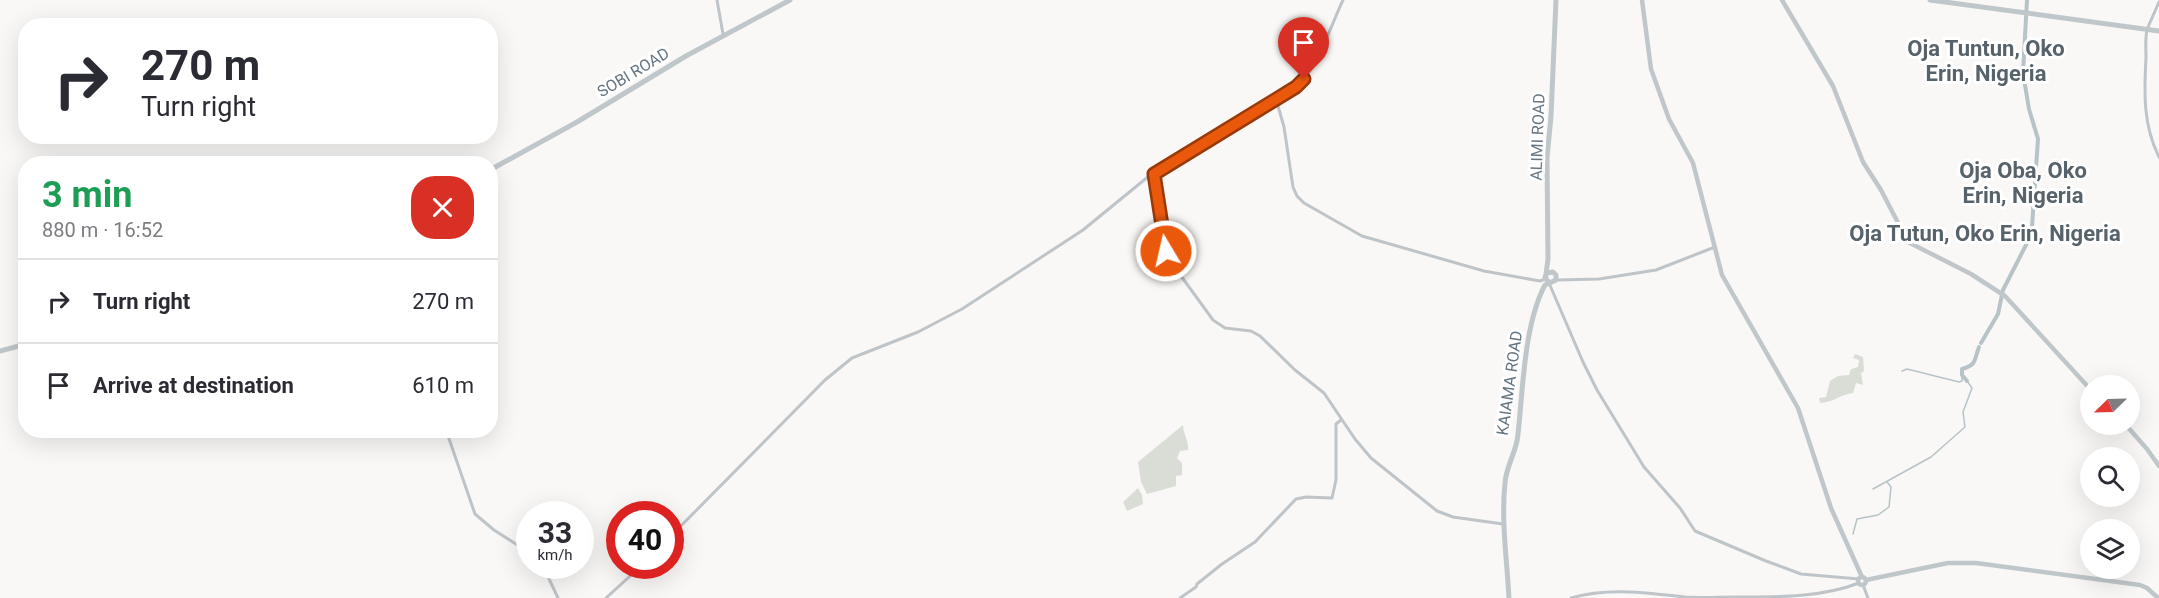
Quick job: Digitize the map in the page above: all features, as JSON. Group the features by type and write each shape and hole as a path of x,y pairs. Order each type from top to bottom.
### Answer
{"highway":[{"name":"SOBI ROAD","path":"498,166 575,123 669,66 790,0"},
{"path":"1552,280 1549,158 1557,0"},
{"path":"1930,0 2159,30"},
{"path":"1948,0 2027,13"},
{"name":"KAIAMA ROAD","path":"1508,598 1504,522 1505,477 1518,435 1533,321 1539,297 1545,285 1552,280"},
{"path":"0,351 18,346"}],"main road":[{"path":"1642,0 1651,69 1670,119 1693,163 1726,285 1798,408 1830,508 1861,580 1939,565 1976,563 2140,585 2158,598"},
{"path":"1782,0 1833,86 1863,162 1885,198 1904,238 1912,245 1954,265 1999,291 2080,378"},
{"path":"2135,435 2159,466"}],"street":[{"path":"717,0 724,36"},
{"path":"684,523 825,380 846,362 933,325 962,309 1083,230 1154,174 1296,87 1304,79 1343,0"},
{"path":"2159,2 2147,28 2144,80 2146,117 2151,140 2159,157"},
{"path":"1276,99 1284,127 1296,196 1304,203 1362,236 1484,271 1540,281 1599,279 1656,270 1714,247"},
{"path":"1154,174 1168,258 1213,320 1233,329 1251,330 1260,336 1294,370 1322,392 1371,458 1437,511 1453,517 1504,522"},
{"path":"1552,280 1583,363 1594,385 1644,467 1679,506 1692,528 1699,534 1801,574 1861,580"},
{"path":"1180,598 1197,587 1197,584 1222,564 1255,542 1296,499 1332,498 1336,480 1336,424 1341,420"},
{"path":"449,438 475,514 516,544"},
{"path":"549,579 558,598"},
{"path":"606,598 627,579"},
{"path":"1571,598 1606,591 1650,592 1690,597 1768,597 1817,594 1861,580"},
{"path":"1861,580 1868,598"}],"shaded area":[{"path":"1855,354 1863,357 1864,371 1861,373 1863,385 1856,383 1853,393 1820,403 1819,398 1826,397 1830,381 1838,376 1849,375 1851,369 1858,367 1859,360 1853,358"},
{"path":"1183,425 1188,450 1180,451 1177,458 1182,463 1182,475 1176,476 1176,486 1147,494 1141,482 1138,462"},
{"path":"1138,488 1143,504 1127,511 1123,502"}],"waterway":[{"path":"1981,343 1998,314 2003,290 2026,245 2032,227 2038,139 2029,109 2023,73 2027,0"},
{"path":"1967,381 1962,375 1962,369 1973,364 1979,347"},
{"path":"1902,371 1907,369 1959,382 1962,381 1962,373"},
{"path":"1873,489 1931,457 1965,427 1963,412 1972,388 1967,381"},
{"path":"1853,534 1857,519 1878,515 1889,507 1891,487 1887,482"}],"district":[{"name":"Oja Tuntun, Oko Erin, Nigeria","path":"1986,60"},
{"name":"Oja Oba, Oko Erin, Nigeria","path":"2023,182"},
{"name":"Oja Tutun, Oko Erin, Nigeria","path":"1985,233"}],"route":[{"path":"1166,251 1154,174 1296,87 1304,79"}]}
